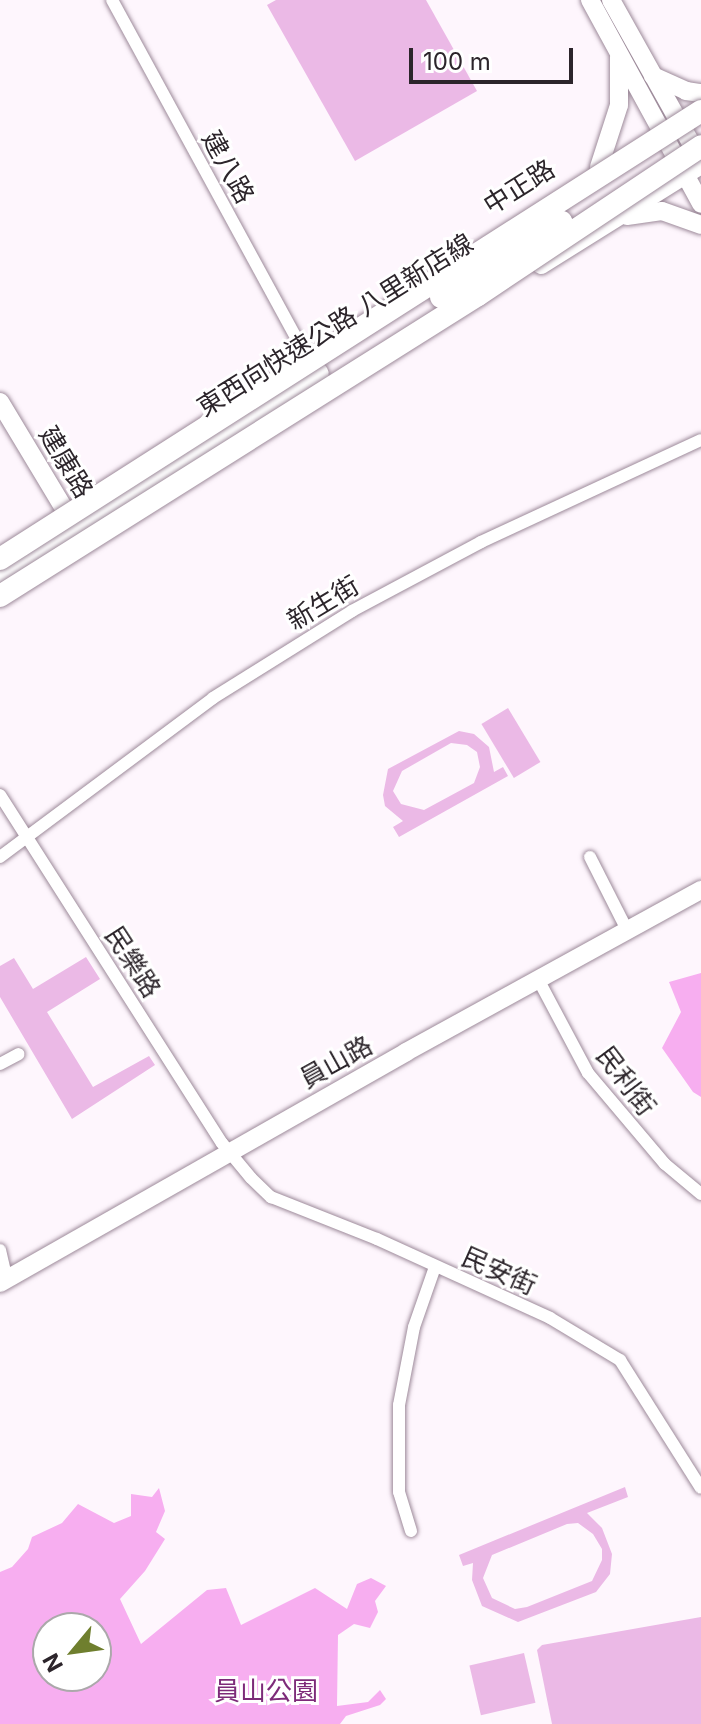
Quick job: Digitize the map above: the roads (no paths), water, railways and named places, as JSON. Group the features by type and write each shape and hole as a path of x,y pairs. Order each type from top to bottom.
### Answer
{"highway":[{"path":"0,559 701,111"},
{"path":"75,527 312,365 693,146"},
{"path":"0,596 478,295 693,146"},
{"name":"東西向快速公路 八里新店線","path":"0,577 693,146"}],"main road":[{"path":"590,0 663,135 693,146"},
{"path":"611,0 693,146 701,204"},
{"path":"599,167 619,105 619,54"},
{"path":"653,76 686,91 701,93"},
{"name":"中正路","path":"0,608 649,198 693,146 701,103"},
{"path":"693,146 701,117"},
{"name":"中正路","path":"0,548 63,506 312,365 443,263 599,167 663,135 693,146"},
{"path":"609,222 642,211 662,211 701,225"},
{"name":"建康路","path":"0,402 88,550"},
{"path":"0,577 75,527"},
{"name":"員山路","path":"4,1282 701,890"}],"street":[{"name":"建八路","path":"112,0 312,365"},
{"name":"新生街","path":"0,857 213,698 352,611 481,542 701,440"},
{"name":"民樂路","path":"0,795 229,1153"},
{"path":"590,857 627,930"},
{"name":"民利街","path":"538,979 588,1073 665,1164 701,1194"},
{"path":"0,1064 19,1054"},
{"name":"民安街","path":"229,1153 271,1197 377,1239 550,1318 620,1360 701,1488"},
{"path":"0,1250 4,1282"},
{"path":"411,1531 399,1492 399,1405 414,1327 435,1267"}],"park label":[{"name":"員山公園","path":"266,1691"}]}
